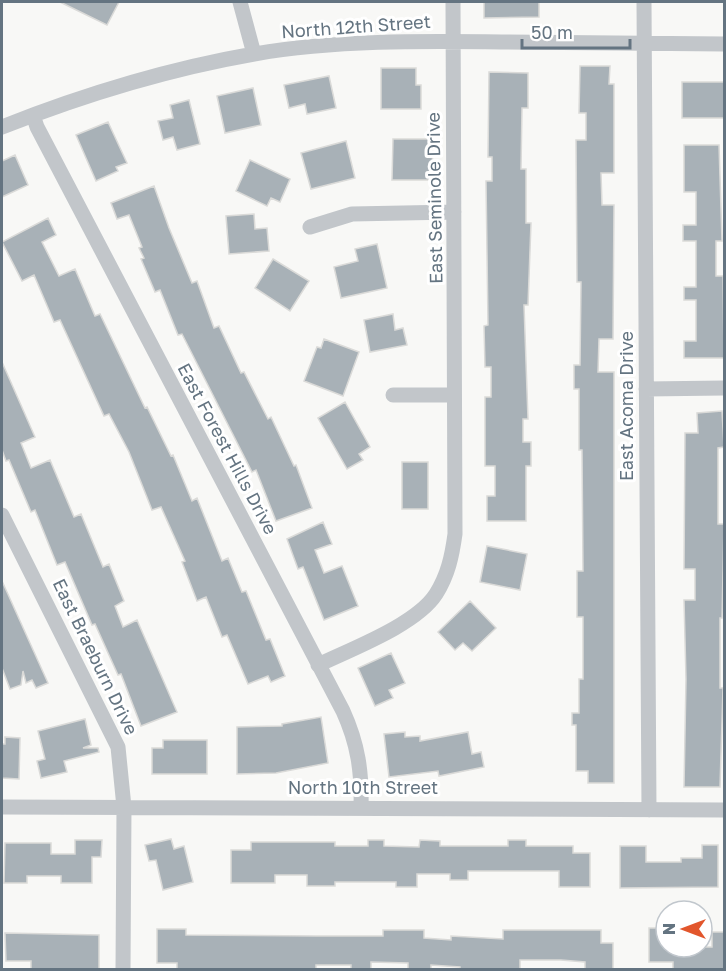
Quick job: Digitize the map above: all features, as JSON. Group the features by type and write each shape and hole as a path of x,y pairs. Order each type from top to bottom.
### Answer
{"street":[{"path":"240,2 254,54"},
{"name":"East Seminole Drive","path":"318,665 404,621 434,597 446,576 455,534 453,2"},
{"name":"East Acoma Drive","path":"644,2 649,810"},
{"name":"North 12th Street","path":"2,127 33,114 171,72 254,54 356,44 453,42 724,44"},
{"name":"East Forest Hills Drive","path":"33,114 42,137 356,740 361,765 361,807"},
{"path":"310,227 352,214 454,212"},
{"path":"646,389 724,388"},
{"path":"393,395 454,395"},
{"name":"East Braeburn Drive","path":"2,514 118,747 124,807 123,969"},
{"name":"North 10th Street","path":"2,807 724,810"}],"building":[{"path":"60,2 119,2 107,25"},
{"path":"484,2 539,2 539,17 484,18"},
{"path":"580,66 610,66 609,84 614,84 614,173 601,173 602,205 614,205 613,339 599,339 598,372 614,372 614,783 588,783 588,771 576,771 576,725 572,725 572,713 579,713 579,679 583,679 583,617 577,617 577,571 583,571 582,450 579,450 579,389 574,389 574,365 580,365 581,282 577,282 576,140 586,140 586,113 579,113"},
{"path":"381,68 416,68 416,85 421,85 421,109 381,109"},
{"path":"489,72 528,73 528,108 522,108 521,169 526,169 526,223 531,223 528,305 524,305 528,419 523,419 523,442 531,442 531,466 526,466 526,521 487,521 487,496 495,496 495,466 485,466 485,397 491,397 491,367 485,367 484,326 488,325 486,181 492,181 492,157 488,157"},
{"path":"329,76 336,108 307,114 305,104 289,108 284,85"},
{"path":"682,82 724,82 724,118 682,118"},
{"path":"253,88 261,125 225,133 217,96"},
{"path":"189,100 200,144 177,150 173,137 163,140 158,121 173,118 170,105"},
{"path":"108,122 127,163 116,167 118,171 96,181 76,135"},
{"path":"393,139 433,139 432,180 392,180"},
{"path":"346,141 355,178 311,189 301,153"},
{"path":"684,145 719,145 722,241 716,241 716,276 723,276 724,358 684,358 684,341 696,341 696,300 684,300 684,287 696,287 696,241 683,241 683,225 696,225 696,192 684,192"},
{"path":"15,155 28,185 2,197 2,161"},
{"path":"250,160 290,179 280,202 271,198 267,206 236,191"},
{"path":"154,186 192,283 197,281 214,328 219,326 241,373 244,372 268,419 271,417 294,466 296,465 312,508 276,521 256,470 252,472 182,334 178,335 160,290 155,292 141,259 144,258 139,248 142,247 129,215 117,219 111,203"},
{"path":"254,214 255,229 267,228 269,251 229,254 226,216"},
{"path":"48,218 56,235 42,242 59,276 75,269 95,316 100,314 145,408 147,407 171,456 173,455 192,501 197,498 222,561 228,558 242,592 246,591 266,640 270,639 285,676 271,682 268,676 248,684 227,635 222,637 206,597 197,601 182,562 185,561 161,507 152,510 129,452 109,414 104,416 60,320 54,322 34,275 22,281 2,242"},
{"path":"377,244 387,288 341,298 334,267 358,261 355,249"},
{"path":"273,259 309,281 290,311 255,288"},
{"path":"393,314 395,330 403,328 407,345 370,352 364,320"},
{"path":"324,339 359,352 343,396 304,381 317,347 321,348"},
{"path":"2,362 35,437 21,443 31,468 50,460 74,517 81,514 103,567 109,564 124,601 115,606 123,627 137,620 177,712 141,726 121,674 118,675 95,624 92,625 65,562 57,565 35,510 31,512 9,460 6,461 2,450"},
{"path":"345,402 370,447 359,454 363,460 347,469 318,418"},
{"path":"722,411 724,447 718,448 718,524 724,524 722,618 720,618 720,688 723,688 720,787 684,787 686,679 684,600 695,600 695,569 684,569 685,433 698,433 697,413"},
{"path":"402,462 428,462 428,509 402,509"},
{"path":"323,522 332,544 315,550 324,573 342,566 358,606 324,620 303,567 298,569 287,539"},
{"path":"487,546 527,554 520,590 480,582"},
{"path":"2,581 48,683 36,688 32,680 26,683 23,671 21,685 10,689 2,668"},
{"path":"470,601 496,628 472,651 463,643 455,650 438,632"},
{"path":"391,653 405,683 389,690 393,698 375,706 358,668"},
{"path":"321,717 328,763 276,773 237,774 237,727 282,726 282,724"},
{"path":"85,719 91,745 83,748 98,748 99,752 64,761 67,772 41,778 37,761 45,759 38,731"},
{"path":"405,732 405,737 420,736 420,741 468,732 472,754 481,752 484,767 439,776 438,771 389,777 384,734"},
{"path":"5,737 20,738 19,779 2,778 2,744 5,744"},
{"path":"163,740 207,740 207,774 152,774 152,748 163,748"},
{"path":"171,839 174,849 184,846 193,882 163,890 156,860 149,861 145,845"},
{"path":"75,840 102,840 101,857 92,857 92,883 61,883 61,876 27,876 27,883 4,883 5,843 51,843 51,854 75,854"},
{"path":"368,840 384,840 384,846 419,847 420,840 440,841 440,846 508,846 508,840 526,840 526,846 573,846 573,853 590,853 590,887 559,887 559,871 468,871 468,880 450,880 450,874 417,874 417,887 396,887 396,882 335,882 335,886 307,886 307,875 275,875 275,883 231,883 231,850 251,850 251,842 335,842 335,846 368,846"},
{"path":"702,845 718,845 718,887 620,888 620,846 646,846 646,862 681,862 681,858 702,858"},
{"path":"649,928 654,928 654,959 714,959 714,932 724,932 724,969 673,969 673,962 649,962"},
{"path":"157,929 186,929 186,935 316,936 383,936 383,930 424,930 424,938 451,940 451,936 503,939 503,930 601,930 601,943 613,943 613,969 585,969 585,962 520,960 520,969 460,969 460,967 431,965 431,969 408,969 408,963 371,962 371,969 351,969 351,965 316,965 316,969 177,969 177,963 157,963"},
{"path":"5,933 99,935 99,969 31,969 31,961 6,961"}]}
